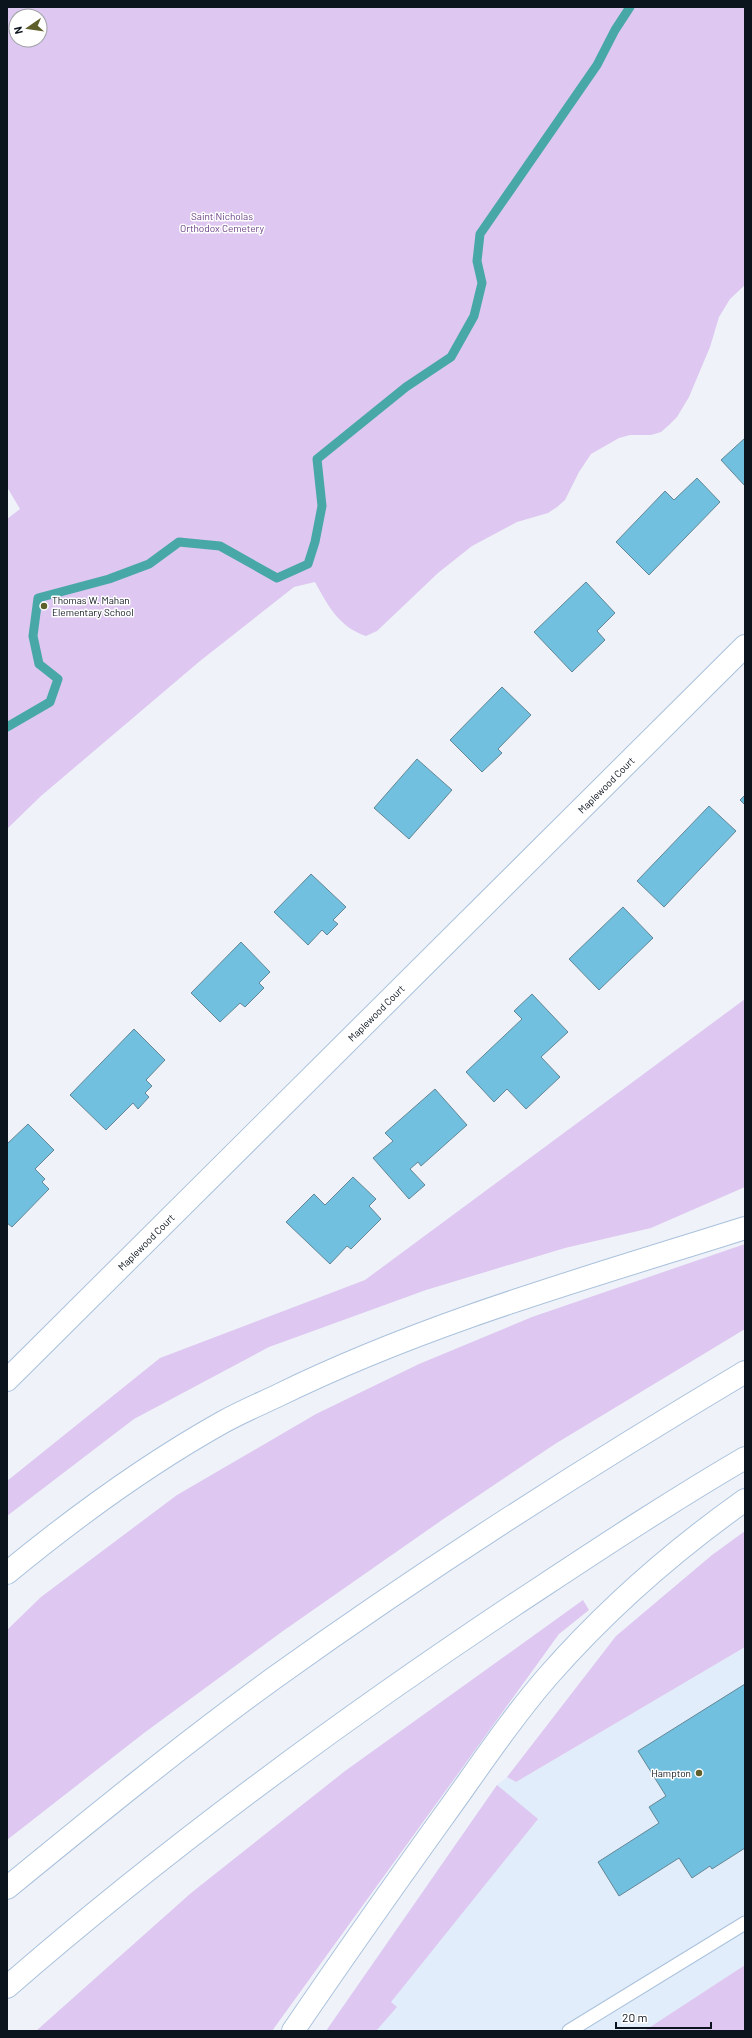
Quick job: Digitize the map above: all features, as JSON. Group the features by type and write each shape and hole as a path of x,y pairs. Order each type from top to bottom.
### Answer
{"main road":[{"name":"Maplewood Court","path":"7,1380 745,646"},
{"path":"7,1573 76,1518 152,1464 225,1421 302,1383 384,1348 452,1322 745,1228"},
{"path":"7,1888 176,1753 317,1648 438,1564 547,1493 745,1372"},
{"path":"7,1987 179,1845 330,1732 488,1622 597,1550 745,1458"},
{"path":"293,2031 461,1792 547,1678 596,1625 649,1577 702,1532 745,1500"}],"lane":[{"path":"569,2031 745,1923"}],"shaded area":[{"path":"745,1647 745,1965 644,2031 326,2031 497,1785 507,1777 516,1782"}],"green space":[{"name":"Saint Nicholas Orthodox Cemetery","path":"7,7 745,7 745,285 730,299 719,317 710,347 689,397 677,417 661,432 651,435 630,435 619,438 591,454 579,472 565,500 557,507 548,513 517,522 472,546 438,573 377,631 366,636 348,627 335,615 315,582 294,587 200,661 41,796 7,829 7,519 20,509 7,487"},
{"path":"745,999 745,1187 651,1228 565,1248 426,1290 269,1347 134,1419 7,1516 7,1481 160,1358 365,1280"},
{"path":"745,1244 745,1329 555,1444 442,1520 283,1631 144,1733 7,1840 7,1630 41,1597 177,1495 316,1414 419,1364 532,1317"},
{"path":"745,1531 745,1647 516,1782 507,1777 616,1636 712,1555"},
{"path":"583,1600 589,1610 559,1634 272,2031 36,2031 191,1893 345,1771"},
{"path":"497,1785 538,1819 391,2002 397,2007 376,2031 326,2031"},
{"path":"745,1965 745,2031 644,2031"}],"building":[{"path":"745,438 745,486 721,460"},
{"path":"697,478 720,502 649,575 616,542 665,491 674,500"},
{"path":"586,582 615,613 597,631 605,640 572,672 534,632"},
{"path":"502,687 531,715 498,749 502,753 482,772 450,740"},
{"path":"417,759 452,790 409,839 374,808"},
{"path":"745,795 745,805 740,800"},
{"path":"709,806 736,831 664,907 637,881"},
{"path":"311,874 346,907 333,920 338,924 327,935 322,930 308,945 274,912"},
{"path":"623,907 653,938 599,990 569,959"},
{"path":"241,942 270,972 259,983 264,988 245,1007 240,1003 220,1022 191,993"},
{"path":"532,994 568,1032 541,1057 560,1077 526,1109 507,1089 494,1102 466,1072 522,1019 514,1011"},
{"path":"134,1029 165,1060 146,1080 152,1086 145,1093 149,1097 138,1109 133,1103 106,1130 70,1095"},
{"path":"435,1089 467,1125 421,1166 418,1162 410,1169 425,1185 409,1199 373,1158 393,1141 385,1133"},
{"path":"28,1124 54,1150 35,1169 45,1179 42,1182 49,1189 12,1227 7,1223 7,1144"},
{"path":"353,1177 376,1199 369,1206 381,1219 351,1249 347,1246 330,1264 286,1222 314,1194 325,1205"},
{"name":"Hampton","path":"745,1684 745,1848 712,1869 710,1866 692,1878 679,1858 619,1896 598,1862 659,1823 649,1807 666,1796 638,1751"}],"waterway":[{"path":"7,727 50,702 58,679 39,664 33,636 38,598 109,579 149,564 179,542 220,546 277,578 308,564 315,542 322,506 317,459 406,387 451,357 474,316 482,283 477,261 480,234 597,65 615,30 630,7"}],"place":[{"name":"Thomas W. Mahan Elementary School","path":"44,606"},
{"name":"Hampton","path":"699,1773"}]}
